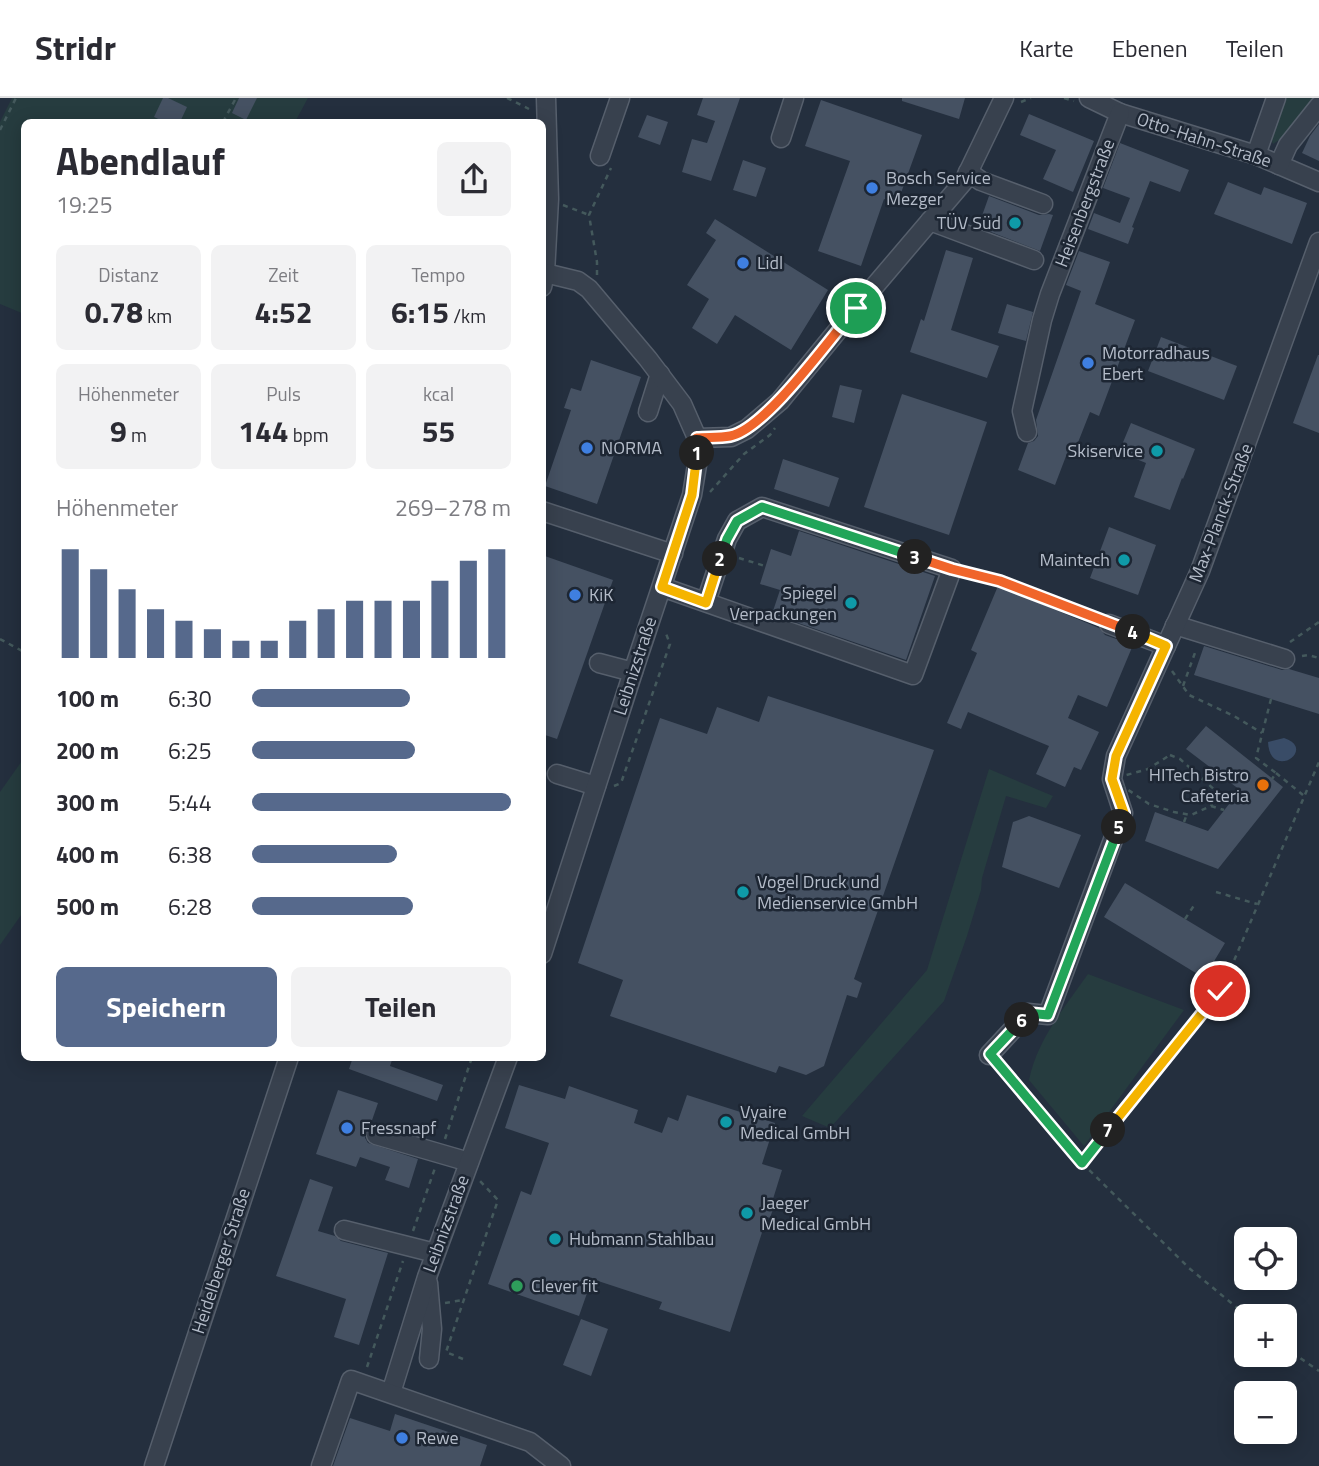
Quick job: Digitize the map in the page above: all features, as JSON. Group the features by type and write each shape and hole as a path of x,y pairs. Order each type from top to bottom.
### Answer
{"street":[{"path":"546,98 549,199 546,248"},
{"path":"600,156 620,98"},
{"path":"781,138 794,98"},
{"path":"697,438 731,436 747,429 780,401 964,181 1004,98"},
{"name":"Otto-Hahn-Straße","path":"1089,98 1120,113 1256,155 1319,182"},
{"path":"1256,155 1276,98"},
{"path":"1279,165 1288,145 1319,106"},
{"name":"Heisenbergstraße","path":"1027,432 1022,411 1042,320 1120,113"},
{"path":"968,172 981,181 1043,204"},
{"path":"930,221 1034,260"},
{"name":"Max-Planck-Straße","path":"1112,779 1116,756 1200,571 1319,242"},
{"name":"Leibnizstraße","path":"546,280 578,281 590,289 682,404 697,438 697,465 692,495 546,942"},
{"path":"648,412 660,374"},
{"path":"662,587 706,603 913,675 952,569 762,507 737,521 727,539 706,603"},
{"path":"546,512 673,554"},
{"path":"1109,624 1166,646"},
{"path":"1175,625 1279,657"},
{"path":"599,663 633,672"},
{"path":"557,774 596,786"},
{"path":"990,1055 1028,1013 1048,1015 1124,813 1112,779"},
{"name":"Heidelberger Straße","path":"154,1466 288,1061"},
{"name":"Leibnizstraße","path":"391,1393 435,1253 472,1169 507,1061"},
{"path":"376,1135 440,1153 472,1169"},
{"path":"344,1230 435,1253"},
{"path":"427,1277 432,1329 429,1359"},
{"path":"321,1466 351,1380 530,1442 562,1466"}],"path":[{"path":"0,130 16,98"},
{"path":"225,119 236,98"},
{"path":"507,98 547,117"},
{"path":"590,289 597,276 597,262 589,215 613,163 600,156"},
{"path":"549,199 589,215"},
{"path":"723,553 765,566"},
{"path":"952,569 1000,581 1109,624"},
{"path":"1279,657 1319,622"},
{"path":"1183,686 1194,658 1199,632"},
{"path":"0,639 21,650"},
{"path":"1194,658 1199,659"},
{"path":"1169,668 1189,695 1234,716 1262,733"},
{"path":"1271,699 1256,758 1304,795"},
{"path":"1112,779 1148,769 1170,755 1180,759 1216,791 1210,806"},
{"path":"1082,1163 1220,991 1319,762"},
{"path":"1203,779 1210,768"},
{"path":"1272,779 1276,773"},
{"path":"1112,779 1149,804 1191,815 1210,806 1224,810"},
{"path":"1184,822 1187,814"},
{"path":"1216,892 1258,904"},
{"path":"1185,919 1195,904"},
{"path":"990,1055 1082,1163 1189,1269 1234,1305"},
{"path":"367,1367 471,1061"},
{"path":"463,1359 446,1352 498,1200 472,1169"},
{"path":"1297,1356 1319,1371"}],"green space":[{"path":"12,98 308,98 297,119 21,119 21,313 0,304 0,122"},
{"path":"1283,98 1317,98 1296,129 1273,144 1270,135"},
{"path":"21,762 21,915 0,945 0,792"},
{"path":"989,769 1053,796 1046,808 1006,796 982,878 981,890 944,1001 830,1128 802,1116 927,970"},
{"path":"1088,974 1184,1010 1084,1146 1029,1080 1045,1038"}],"water":[{"path":"1284,738 1293,743 1296,749 1294,755 1283,761 1276,760 1271,754 1268,742"}],"building":[{"path":"163,98 187,107 181,119 154,117"},
{"path":"239,98 257,98 246,119 232,113"},
{"path":"703,98 740,98 711,181 682,172 692,139 707,143 715,121 697,115"},
{"path":"902,98 965,98 959,119 902,101"},
{"name":"Bosch Service Mezger","path":"821,100 922,135 897,204 884,199 861,266 818,251 850,161 805,146"},
{"path":"1029,114 1094,141 1073,192 1043,179 1056,150 1020,135"},
{"path":"647,115 668,122 660,145 638,137"},
{"path":"1319,124 1319,161 1302,153"},
{"path":"1120,143 1189,170 1180,192 1150,181 1128,244 1088,229 1094,213 1120,223 1130,198 1103,188"},
{"path":"743,160 766,168 756,197 733,190"},
{"path":"1228,182 1261,195 1264,187 1307,203 1292,244 1214,214"},
{"name":"TÜV Süd","path":"989,196 1039,215 1053,215 1040,251 978,227"},
{"name":"Lidl","path":"715,219 828,290 791,350 735,315 717,344 692,328 709,299 687,285 716,240 706,233"},
{"path":"946,250 973,258 951,330 999,346 987,378 910,352 921,319 924,321"},
{"path":"1079,251 1110,262 1095,304 1135,320 1099,416 1090,412 1077,445 1071,443 1055,485 1018,470 1028,443 1038,436 1036,420 1081,291 1066,285"},
{"path":"1007,304 1033,312 1026,341 998,333"},
{"path":"1161,337 1237,366 1224,400 1148,371"},
{"path":"1319,355 1319,433 1293,423"},
{"name":"NORMA","path":"591,360 641,377 597,504 546,486 571,410 564,408 571,388 581,391"},
{"path":"840,385 862,390 854,423 832,417"},
{"path":"902,394 987,422 949,535 864,507"},
{"name":"Skiservice","path":"1131,423 1195,449 1170,510 1134,497 1146,463 1119,452"},
{"path":"783,459 839,478 829,507 774,489"},
{"name":"Maintech","path":"1109,527 1156,545 1138,595 1090,578"},
{"name":"Spiegel Verpackungen","path":"799,531 935,576 906,660 772,614 780,590 760,584 771,549 791,556"},
{"path":"546,556 613,580 557,739 546,735"},
{"path":"998,586 1133,645 1107,707 1078,695 1068,718 1099,732 1081,770 1074,767 1065,787 1036,774 1049,746 968,712 961,729 947,723 977,653 971,650"},
{"path":"1204,646 1282,670 1289,669 1319,678 1319,714 1194,675"},
{"name":"Vogel Druck und Medienservice GmbH","path":"768,696 934,750 854,979 862,983 857,998 847,995 824,1066 806,1075 779,1066 776,1073 610,1016 623,980 578,963 660,718 707,734 717,707 759,722"},
{"path":"1206,726 1283,787 1218,869 1145,841 1155,812 1208,831 1240,790 1186,749"},
{"path":"1029,816 1081,835 1059,888 1002,867 1013,822"},
{"path":"1125,883 1225,943 1204,978 1104,917"},
{"path":"352,1061 392,1061 390,1066 443,1085 437,1101 349,1069"},
{"path":"519,1085 565,1099 569,1086 638,1110 634,1123 662,1133 668,1117 678,1121 687,1095 775,1123 762,1164 782,1170 773,1199 773,1209 770,1218 767,1217 730,1332 659,1309 662,1302 592,1279 579,1316 488,1284 521,1191 531,1195 549,1143 505,1128"},
{"name":"Fressnapf","path":"338,1090 378,1103 365,1138 368,1143 418,1159 409,1188 385,1180 390,1167 360,1157 356,1167 316,1154"},
{"path":"310,1179 333,1187 318,1231 335,1236 341,1241 388,1253 359,1345 334,1337 346,1299 276,1276"},
{"path":"581,1319 608,1329 591,1376 563,1365"},
{"name":"Rewe","path":"395,1414 487,1445 480,1466 333,1466 350,1418 390,1431"}],"place":[{"name":"Bosch Service Mezger","path":"872,188"},
{"name":"TÜV Süd","path":"1015,223"},
{"name":"Lidl","path":"743,263"},
{"name":"Motorradhaus Ebert","path":"1088,363"},
{"name":"NORMA","path":"587,448"},
{"name":"Skiservice","path":"1157,451"},
{"name":"Maintech","path":"1124,560"},
{"name":"KiK","path":"575,595"},
{"name":"Spiegel Verpackungen","path":"851,603"},
{"name":"HITech Bistro Cafeteria","path":"1263,785"},
{"name":"Vogel Druck und Medienservice GmbH","path":"743,892"},
{"name":"Vyaire Medical GmbH","path":"726,1122"},
{"name":"Fressnapf","path":"347,1128"},
{"name":"Jaeger Medical GmbH","path":"747,1213"},
{"name":"Hubmann Stahlbau","path":"555,1239"},
{"name":"Clever fit","path":"517,1286"},
{"name":"Rewe","path":"402,1438"}],"route":[{"path":"856,308 780,401 747,429 731,436 697,438 697,465 692,495 662,587 706,603 727,539 737,521 762,507 952,569 1000,581 1166,646 1116,756 1112,779 1124,813 1048,1015 1028,1013 990,1054 1082,1163 1220,991"}]}
